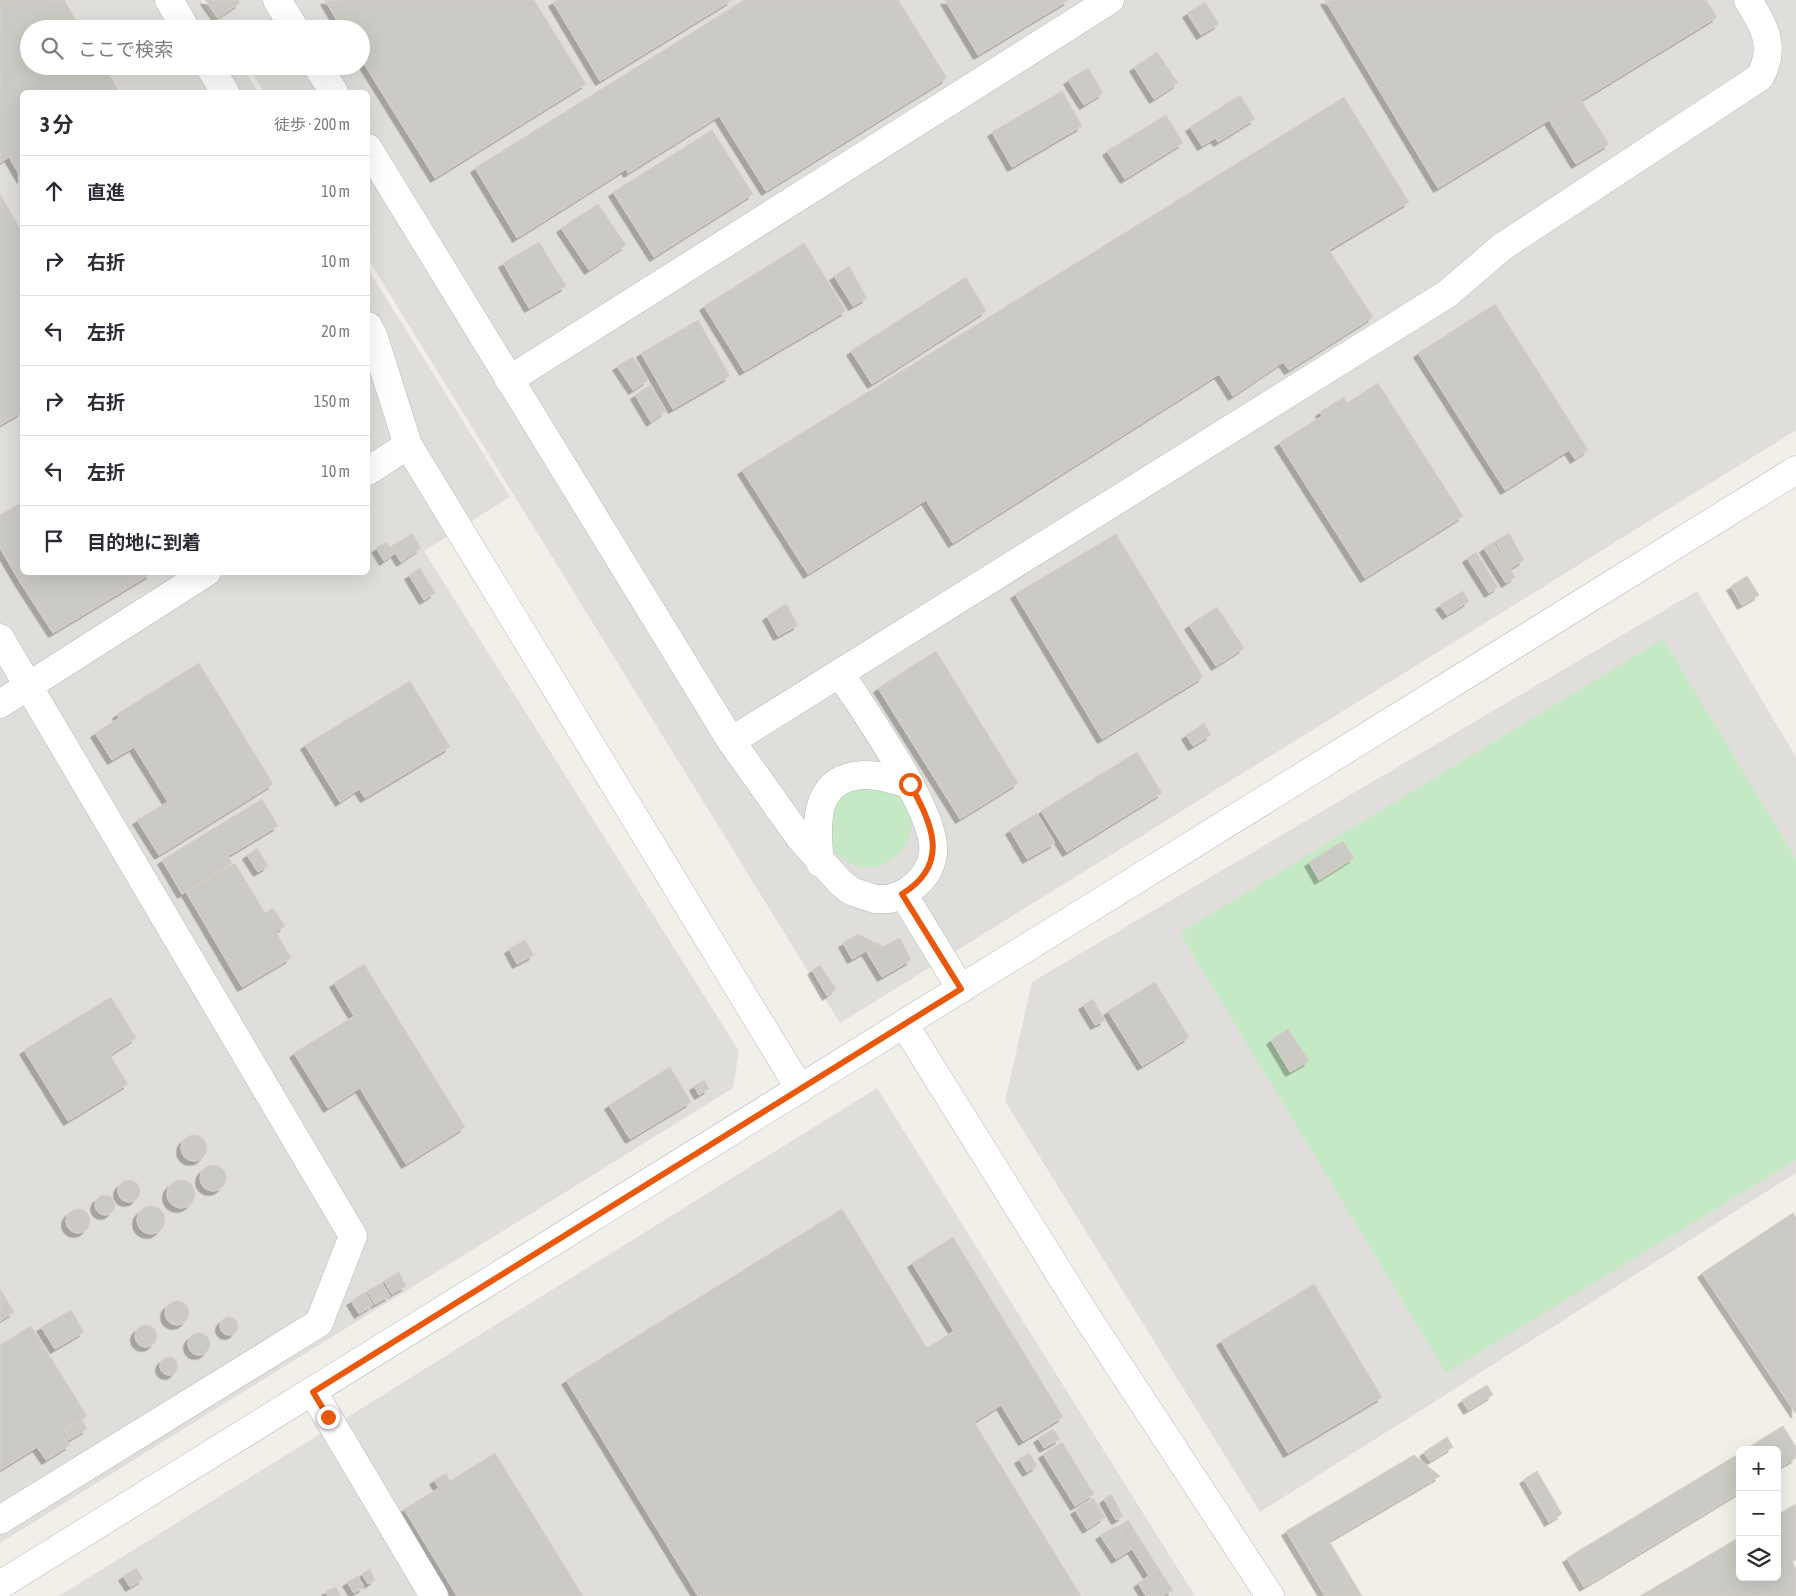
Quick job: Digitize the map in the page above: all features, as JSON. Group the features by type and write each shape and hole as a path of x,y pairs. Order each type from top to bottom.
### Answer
{"street":[{"path":"169,0 181,20"},
{"path":"277,0 289,20"},
{"path":"509,380 1110,0"},
{"path":"731,741 1447,294 1502,246 1760,77 1768,63 1769,46 1762,21 1748,0"},
{"path":"215,75 224,90"},
{"path":"324,75 333,90"},
{"path":"370,151 731,741 820,863 846,887 863,897 889,899 915,886 924,875 933,853 930,828 910,784 840,673"},
{"path":"370,330 408,445 800,1089"},
{"path":"370,470 408,445"},
{"path":"0,1585 1796,470"},
{"path":"0,704 202,575"},
{"path":"0,638 27,687 353,1236 319,1323 0,1520"},
{"path":"820,863 817,819 822,802 834,787 842,781 864,775 910,784"},
{"path":"902,894 961,989"},
{"path":"904,1024 1083,1311 1270,1596"},
{"path":"313,1392 434,1596"}],"shaded area":[{"path":"0,0 201,0 213,20 20,20 20,75 248,75 257,90 20,90 20,575 370,575 370,272 510,497 424,551 739,1051 733,1088 0,1543"},
{"path":"207,0 1796,0 1796,430 840,1023 370,262 370,90 263,90 254,75 370,75 370,20 219,20"},
{"path":"1697,591 1796,757 1796,1173 1260,1512 1005,1101 1032,982"},
{"path":"877,1088 1195,1596 59,1596"}],"green space":[{"path":"1663,639 1796,859 1796,1160 1446,1373 1180,933"},
{"path":"860,782 900,796 909,809 912,823 909,837 902,849 891,859 878,866 863,867 848,862 836,854 831,845 829,809 831,803 838,795"}],"building":[{"path":"0,0 64,0 76,20 20,20 20,75 109,75 118,90 20,90 20,176 9,157 0,163"},
{"path":"205,0 238,0 240,3 218,18"},
{"path":"325,0 534,0 586,84 435,178 370,73 370,20 337,20"},
{"path":"556,0 732,0 600,81 553,2"},
{"path":"744,0 898,0 947,78 766,191 719,116 628,173 626,169 517,238 475,168"},
{"path":"945,0 1069,0 978,55"},
{"path":"1325,0 1706,0 1717,17 1438,188"},
{"path":"1205,2 1219,24 1201,35 1187,13"},
{"path":"1157,52 1178,83 1154,99 1134,67"},
{"path":"1088,68 1103,93 1084,105 1068,80"},
{"path":"1062,91 1082,126 1012,167 992,132"},
{"path":"1240,95 1255,119 1218,142 1215,138 1202,146 1190,127"},
{"path":"1344,97 1409,202 1329,250 1373,317 1289,370 1283,362 1233,396 1219,374 953,543 926,500 808,574 742,470"},
{"path":"1581,100 1609,144 1576,164 1549,120"},
{"path":"1166,115 1183,143 1125,179 1107,151"},
{"path":"712,130 753,194 654,257 613,192"},
{"path":"0,194 20,229 20,413 0,425"},
{"path":"598,204 626,245 589,270 561,228"},
{"path":"539,242 566,286 529,308 503,263"},
{"path":"804,243 846,311 744,371 704,306"},
{"path":"849,266 867,298 853,306 834,276"},
{"path":"966,277 986,311 872,384 851,351"},
{"path":"1495,304 1588,450 1575,459 1569,450 1505,490 1418,353"},
{"path":"698,320 730,376 673,409 641,353"},
{"path":"633,357 648,380 633,390 617,366"},
{"path":"1378,383 1463,516 1365,578 1279,443 1322,416 1320,412 1344,397 1347,403"},
{"path":"650,385 666,411 651,422 635,395"},
{"path":"20,503 20,575 32,575 20,582 0,548 0,515"},
{"path":"1509,533 1524,560 1511,568 1495,541"},
{"path":"412,534 421,548 401,562 391,546"},
{"path":"1116,534 1203,677 1102,739 1015,594"},
{"path":"387,542 394,554 384,561 376,548"},
{"path":"1493,542 1515,577 1506,583 1484,548"},
{"path":"1476,552 1498,587 1489,593 1467,558"},
{"path":"420,568 435,593 424,600 409,575"},
{"path":"32,575 149,575 53,633 20,582"},
{"path":"1747,576 1759,595 1742,605 1731,586"},
{"path":"1463,591 1469,601 1447,615 1440,605"},
{"path":"786,604 798,625 778,636 767,616"},
{"path":"1217,607 1244,648 1216,666 1189,625"},
{"path":"936,651 1018,783 960,819 878,688"},
{"path":"199,663 273,784 159,855 137,820 168,802 134,747 112,760 95,733 119,718 117,714"},
{"path":"410,681 450,747 365,798 359,789 340,802 305,745"},
{"path":"1204,723 1211,735 1193,746 1186,735"},
{"path":"1137,752 1162,793 1067,852 1041,811"},
{"path":"262,799 278,826 228,856 232,864 182,894 162,860"},
{"path":"1037,813 1055,843 1027,859 1010,830"},
{"path":"1343,841 1354,858 1319,880 1309,862"},
{"path":"257,848 268,866 258,872 247,855"},
{"path":"235,863 265,913 273,908 285,926 276,932 291,958 242,987 186,892"},
{"path":"858,934 878,944 852,959 843,943"},
{"path":"900,938 911,960 882,977 866,951 880,943 882,947"},
{"path":"525,940 534,955 517,964 509,949"},
{"path":"364,964 465,1127 406,1164 360,1088 328,1108 294,1053 354,1016 334,983"},
{"path":"820,965 836,989 827,996 812,970"},
{"path":"1155,982 1189,1037 1142,1066 1108,1011"},
{"path":"111,997 136,1038 110,1055 128,1084 68,1121 24,1050"},
{"path":"1093,999 1105,1020 1095,1025 1083,1005"},
{"path":"1288,1029 1309,1061 1290,1072 1271,1040"},
{"path":"670,1067 691,1102 630,1139 609,1105"},
{"path":"704,1080 709,1089 699,1095 694,1086"},
{"path":"194,1135 203,1139 207,1148 203,1157 194,1161 185,1157 181,1148 185,1139"},
{"path":"213,1165 222,1169 226,1178 222,1187 213,1191 204,1187 200,1178 204,1169"},
{"path":"129,1180 137,1183 140,1191 137,1199 129,1202 121,1199 118,1191 121,1183"},
{"path":"181,1180 191,1184 195,1194 191,1204 181,1208 171,1204 167,1194 171,1184"},
{"path":"105,1195 112,1198 115,1205 112,1212 105,1215 98,1212 95,1205 98,1198"},
{"path":"151,1206 161,1210 165,1220 161,1230 151,1234 141,1230 137,1220 141,1210"},
{"path":"78,1209 86,1213 90,1221 86,1229 78,1233 70,1229 66,1221 70,1213"},
{"path":"842,1209 927,1348 954,1331 912,1263 953,1237 1063,1417 1023,1441 1001,1405 974,1422 1081,1596 698,1596 566,1380"},
{"path":"1793,1213 1796,1218 1796,1414 1702,1273"},
{"path":"399,1272 406,1286 392,1294 384,1281"},
{"path":"382,1283 390,1296 375,1304 367,1291"},
{"path":"1314,1284 1382,1397 1288,1453 1221,1341"},
{"path":"0,1289 14,1312 0,1321"},
{"path":"365,1292 373,1305 359,1314 351,1301"},
{"path":"177,1301 185,1305 189,1313 185,1321 177,1325 169,1321 165,1313 169,1305"},
{"path":"71,1310 84,1332 55,1349 41,1327"},
{"path":"225,1317 233,1317 238,1322 236,1333 225,1335 220,1330 220,1322"},
{"path":"146,1325 154,1328 157,1336 154,1344 146,1347 138,1344 135,1336 138,1328"},
{"path":"31,1326 87,1416 62,1431 70,1445 46,1460 37,1447 0,1470 0,1345"},
{"path":"195,1333 203,1333 210,1340 210,1348 203,1355 195,1355 188,1348 188,1340"},
{"path":"169,1357 175,1360 178,1366 175,1372 169,1375 163,1372 160,1366 163,1360"},
{"path":"1487,1385 1493,1395 1468,1410 1462,1400"},
{"path":"82,1420 87,1429 69,1440 64,1431"},
{"path":"1783,1426 1796,1447 1796,1458 1781,1467 1781,1446 1750,1446"},
{"path":"1053,1429 1060,1439 1044,1448 1038,1438"},
{"path":"1447,1437 1453,1447 1430,1461 1424,1452"},
{"path":"1062,1442 1094,1494 1075,1506 1043,1454"},
{"path":"495,1453 583,1596 457,1596 404,1509 439,1488 434,1480 446,1473 450,1481"},
{"path":"1029,1453 1037,1466 1027,1472 1019,1459"},
{"path":"1414,1455 1440,1476 1329,1541 1362,1596 1325,1596 1286,1531"},
{"path":"1736,1455 1736,1494 1584,1587 1567,1558"},
{"path":"1537,1471 1562,1514 1549,1522 1524,1479"},
{"path":"1111,1494 1123,1516 1116,1520 1104,1499"},
{"path":"1093,1498 1105,1517 1087,1529 1075,1510"},
{"path":"1796,1504 1796,1559 1792,1562 1796,1569 1796,1596 1640,1596 1736,1539 1736,1581 1781,1581 1781,1513"},
{"path":"1128,1520 1159,1569 1149,1576 1118,1527"},
{"path":"1117,1526 1132,1549 1116,1559 1100,1535"},
{"path":"136,1568 143,1579 130,1587 123,1576"},
{"path":"370,1569 375,1580 368,1584 362,1574"},
{"path":"1159,1569 1173,1590 1163,1596 1146,1596 1138,1583"},
{"path":"358,1576 364,1587 354,1593 347,1582"},
{"path":"336,1587 341,1596 328,1596 326,1591"}],"route":[{"path":"328,1417 313,1392 961,989 902,894 915,886 924,875 930,865 933,853 930,828 910,784"}]}
